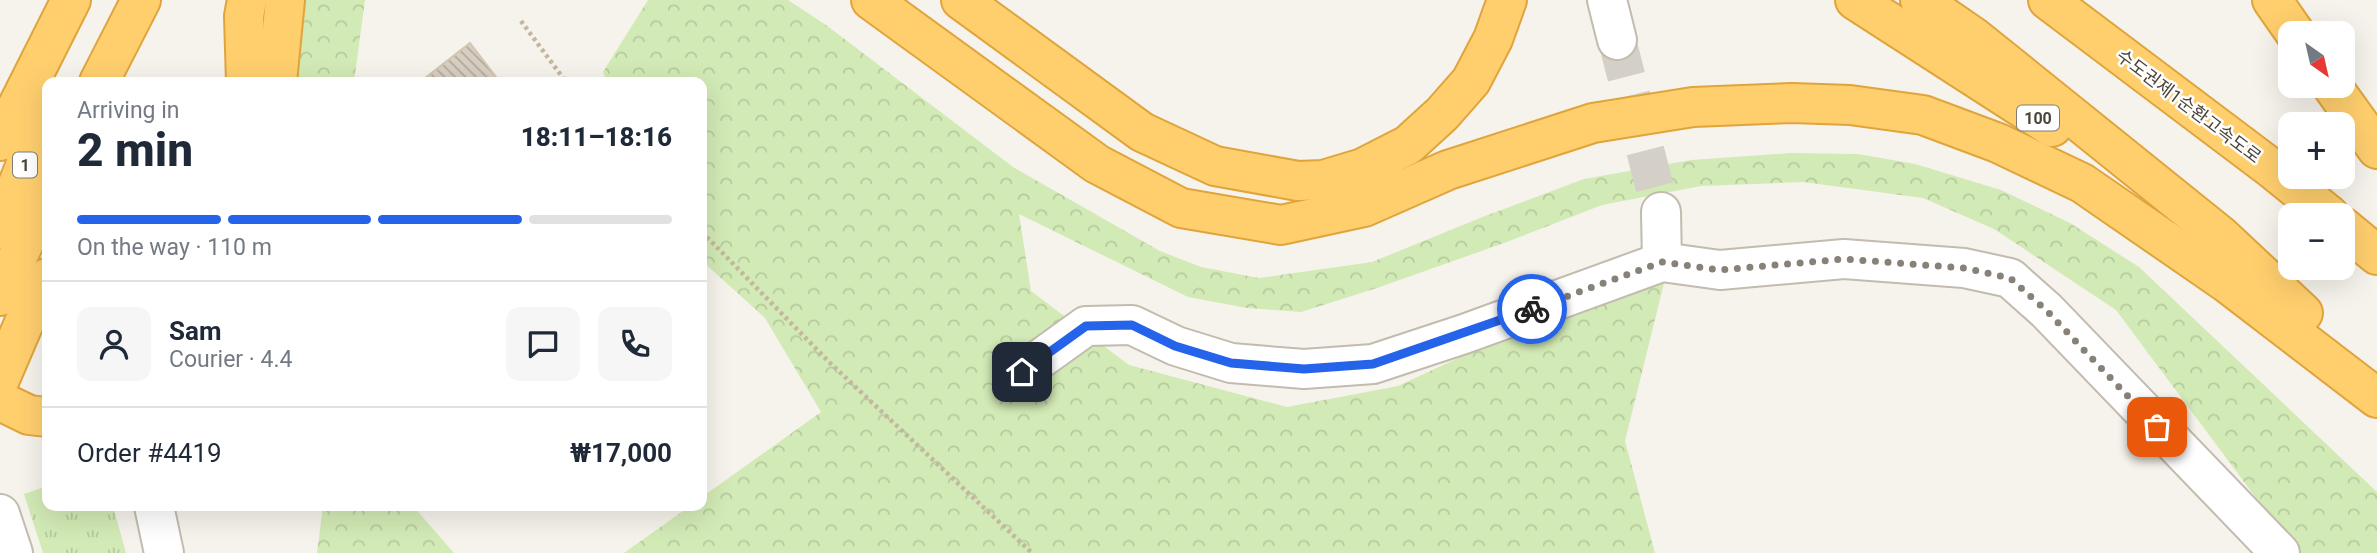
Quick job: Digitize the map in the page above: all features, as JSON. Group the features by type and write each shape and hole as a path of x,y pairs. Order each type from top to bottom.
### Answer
{"highway":[{"path":"0,141 71,0"},
{"path":"55,77 81,0"},
{"path":"102,77 141,0"},
{"path":"131,77 156,0"},
{"path":"246,77 244,16 247,0"},
{"path":"277,77 285,0"},
{"path":"872,0 1097,164 1181,208 1281,225 1364,207 1448,170 1593,123 1693,107 1792,103 1850,105 1923,115 1998,143 2082,183 2227,283 2377,398"},
{"path":"961,0 1142,132 1214,166 1298,181 1323,180 1363,168 1408,145 1442,114 1471,81 1493,39 1507,0"},
{"name":"100","path":"1855,0 2221,236"},
{"name":"100","path":"1920,0 1975,38 2221,236 2377,381"},
{"name":"수도권제1순환고속도로","path":"2048,0 2314,203"},
{"path":"2272,0 2287,21"},
{"path":"2341,98 2377,149"},
{"name":"1","path":"26,278 24,169 42,115"},
{"name":"1","path":"26,278 42,212"},
{"path":"2355,237 2377,255"},
{"path":"0,379 26,278"},
{"path":"0,401 29,415 42,416"}],"street":[{"path":"1607,0 1617,40"},
{"path":"1661,212 1662,262"},
{"path":"1022,372 1086,326 1132,325 1175,346 1231,363 1304,369 1373,364 1662,262 1720,270 1857,260 1964,268 2010,278 2047,311 2280,553"},
{"path":"155,511 164,553"},
{"path":"0,514 13,553"}],"path":[{"path":"521,21 562,77"},
{"path":"707,237 829,362 1032,553"}],"green space":[{"path":"302,0 365,0 355,77 292,77"},
{"path":"648,0 788,0 826,25 1013,167 1160,251 1201,267 1259,278 1372,262 1584,179 1691,160 1791,153 1858,154 1915,164 2001,190 2070,223 2139,267 2377,492 2377,553 2297,553 2116,310 1994,229 1923,198 1803,182 1701,186 1602,205 1504,243 1301,312 1247,308 1188,297 1019,214 1031,291 1129,365 1287,407 1398,386 1611,287 1664,283 1625,441 1655,553 624,553 683,511 707,511 707,493 821,412 765,318 707,266 707,77 605,77 603,72"},
{"path":"42,488 42,511 114,511 126,553 43,553 24,494"},
{"path":"322,511 417,511 454,553 317,553"}],"building":[{"path":"470,43 496,77 426,77"}],"tunnel":[{"path":"1617,40 1661,212"}],"way so far":[{"path":"1532,309 1662,262 1720,270 1844,259 1964,268 2010,278 2047,311 2157,427"}],"route":[{"path":"1022,372 1086,326 1132,325 1175,346 1231,363 1304,369 1373,364 1532,309"}]}
